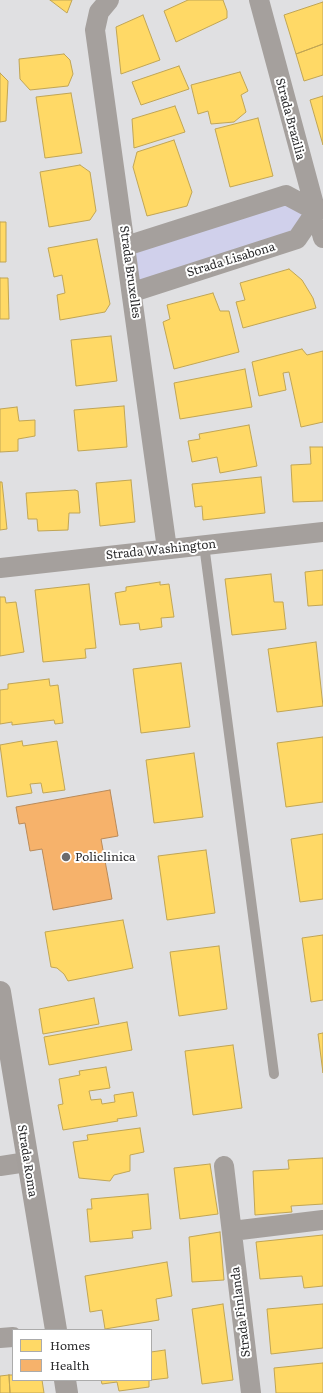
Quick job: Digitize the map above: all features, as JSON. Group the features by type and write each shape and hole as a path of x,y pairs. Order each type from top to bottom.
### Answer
{"street":[{"name":"Strada Bruxelles","path":"109,0 99,12 95,30 133,292 167,549"},
{"name":"Strada Brazilia","path":"259,0 320,210 323,238"},
{"path":"126,246 286,195 320,210"},
{"name":"Strada Lisabona","path":"133,292 297,239 320,210"},
{"name":"Strada Washington","path":"0,568 323,532"},
{"name":"Strada Roma","path":"0,992 56,1329"},
{"path":"0,1166 27,1162"},
{"name":"Strada Finlanda","path":"224,1166 251,1393"},
{"path":"232,1231 323,1220"},
{"path":"0,1338 12,1336"},
{"path":"64,1381 67,1393"}],"lane":[{"path":"204,545 274,1074"}],"shaded area":[{"path":"286,195 316,211 297,239 133,292 126,246"}],"building: Homes":[{"path":"50,0 72,0 67,13"},
{"path":"188,0 223,0 227,11 227,18 176,42 164,11"},
{"path":"323,2 323,44 296,54 284,15"},
{"path":"143,15 160,60 121,74 116,27"},
{"path":"323,44 323,75 304,81 296,54"},
{"path":"64,54 70,60 73,74 68,86 30,90 20,79 19,59"},
{"path":"179,66 189,89 141,105 132,82"},
{"path":"240,72 248,91 241,95 246,112 234,122 211,124 208,111 198,114 191,85"},
{"path":"0,73 8,81 6,121 0,122"},
{"path":"71,93 82,153 45,158 36,97"},
{"path":"323,96 323,145 310,100"},
{"path":"175,106 185,132 134,148 132,119"},
{"path":"258,118 273,176 230,187 215,129"},
{"path":"174,140 192,192 187,206 147,216 133,167 137,152"},
{"path":"80,165 90,172 96,211 90,220 49,227 40,172"},
{"path":"0,222 6,222 6,262 0,262"},
{"path":"97,239 110,304 105,312 60,320 57,295 65,293 62,275 54,277 48,248"},
{"path":"289,269 302,280 313,298 316,308 243,328 236,302 245,300 240,283"},
{"path":"0,278 8,278 9,319 0,319"},
{"path":"213,293 220,311 229,311 239,352 174,369 163,322 170,319 167,305"},
{"path":"111,336 117,381 76,386 71,340"},
{"path":"302,349 307,355 323,351 323,422 301,427 289,372 283,373 286,390 259,396 252,362"},
{"path":"245,369 252,407 180,419 174,383"},
{"path":"124,406 127,447 78,451 74,410"},
{"path":"17,407 19,421 35,420 35,436 18,439 18,451 0,452 0,409"},
{"path":"249,425 257,466 220,473 217,457 192,462 188,441 200,439 199,434"},
{"path":"310,447 323,447 323,501 293,502 291,465 311,464"},
{"path":"261,477 265,513 203,520 202,506 195,507 192,484"},
{"path":"131,480 135,522 100,526 96,483"},
{"path":"0,482 2,482 7,529 0,530"},
{"path":"78,491 80,513 69,513 68,530 38,531 37,519 28,519 26,493"},
{"path":"323,570 323,605 308,606 305,572"},
{"path":"271,574 274,602 283,602 286,629 232,635 225,579"},
{"path":"160,582 160,585 169,584 174,617 161,618 162,627 140,630 139,623 120,625 115,593 126,591 126,587"},
{"path":"89,584 96,648 85,649 86,658 43,662 35,590"},
{"path":"0,597 5,597 6,603 16,602 24,652 0,656"},
{"path":"316,642 323,706 277,712 268,649"},
{"path":"181,663 190,727 141,733 133,669"},
{"path":"49,679 50,686 58,685 63,723 55,724 54,720 12,725 12,722 0,724 0,690 8,689 8,684"},
{"path":"323,737 323,802 286,807 277,743"},
{"path":"22,741 23,746 57,741 65,790 43,793 41,783 30,784 32,793 7,797 0,745"},
{"path":"194,753 203,817 154,823 146,760"},
{"path":"323,834 323,899 300,902 291,839"},
{"path":"206,850 215,913 167,920 158,856"},
{"path":"123,920 133,968 68,981 64,974 57,968 51,967 45,932"},
{"path":"323,935 323,1000 311,1002 302,938"},
{"path":"219,946 227,1009 179,1016 170,952"},
{"path":"94,998 99,1024 43,1034 39,1009"},
{"path":"127,1022 132,1050 49,1065 44,1037"},
{"path":"323,1033 323,1073 318,1034"},
{"path":"233,1045 242,1108 193,1115 185,1051"},
{"path":"106,1067 110,1088 89,1091 91,1100 101,1099 102,1104 115,1102 114,1095 133,1092 137,1116 117,1119 118,1121 63,1130 58,1105 63,1104 59,1079 80,1075 79,1071"},
{"path":"140,1128 144,1152 130,1155 130,1171 114,1175 110,1181 79,1178 73,1142 88,1140 87,1135"},
{"path":"323,1158 323,1204 291,1206 292,1212 255,1215 253,1171 289,1169 288,1160"},
{"path":"210,1164 218,1214 180,1219 174,1168"},
{"path":"148,1194 151,1229 132,1231 133,1238 90,1242 87,1209 92,1209 91,1199"},
{"path":"220,1232 224,1280 192,1282 189,1237"},
{"path":"323,1235 323,1286 304,1288 302,1276 260,1279 256,1242"},
{"path":"167,1262 172,1296 156,1299 159,1320 105,1329 102,1310 90,1312 85,1276"},
{"path":"223,1304 233,1380 202,1384 192,1309"},
{"path":"323,1304 323,1348 271,1354 267,1309"},
{"path":"165,1350 168,1378 152,1380 152,1352"},
{"path":"323,1363 323,1393 276,1393 274,1368"},
{"path":"9,1375 10,1393 0,1393 0,1376"},
{"path":"9,1375 12,1375 12,1381 42,1381 44,1393 10,1393"},
{"path":"101,1381 149,1381 149,1387 119,1391 117,1382 102,1384"}],"building: Health":[{"path":"110,790 118,836 101,839 112,899 53,910 42,849 30,851 25,823 19,824 16,807"}],"place":[{"name":"Policlinica","path":"66,857"}]}
